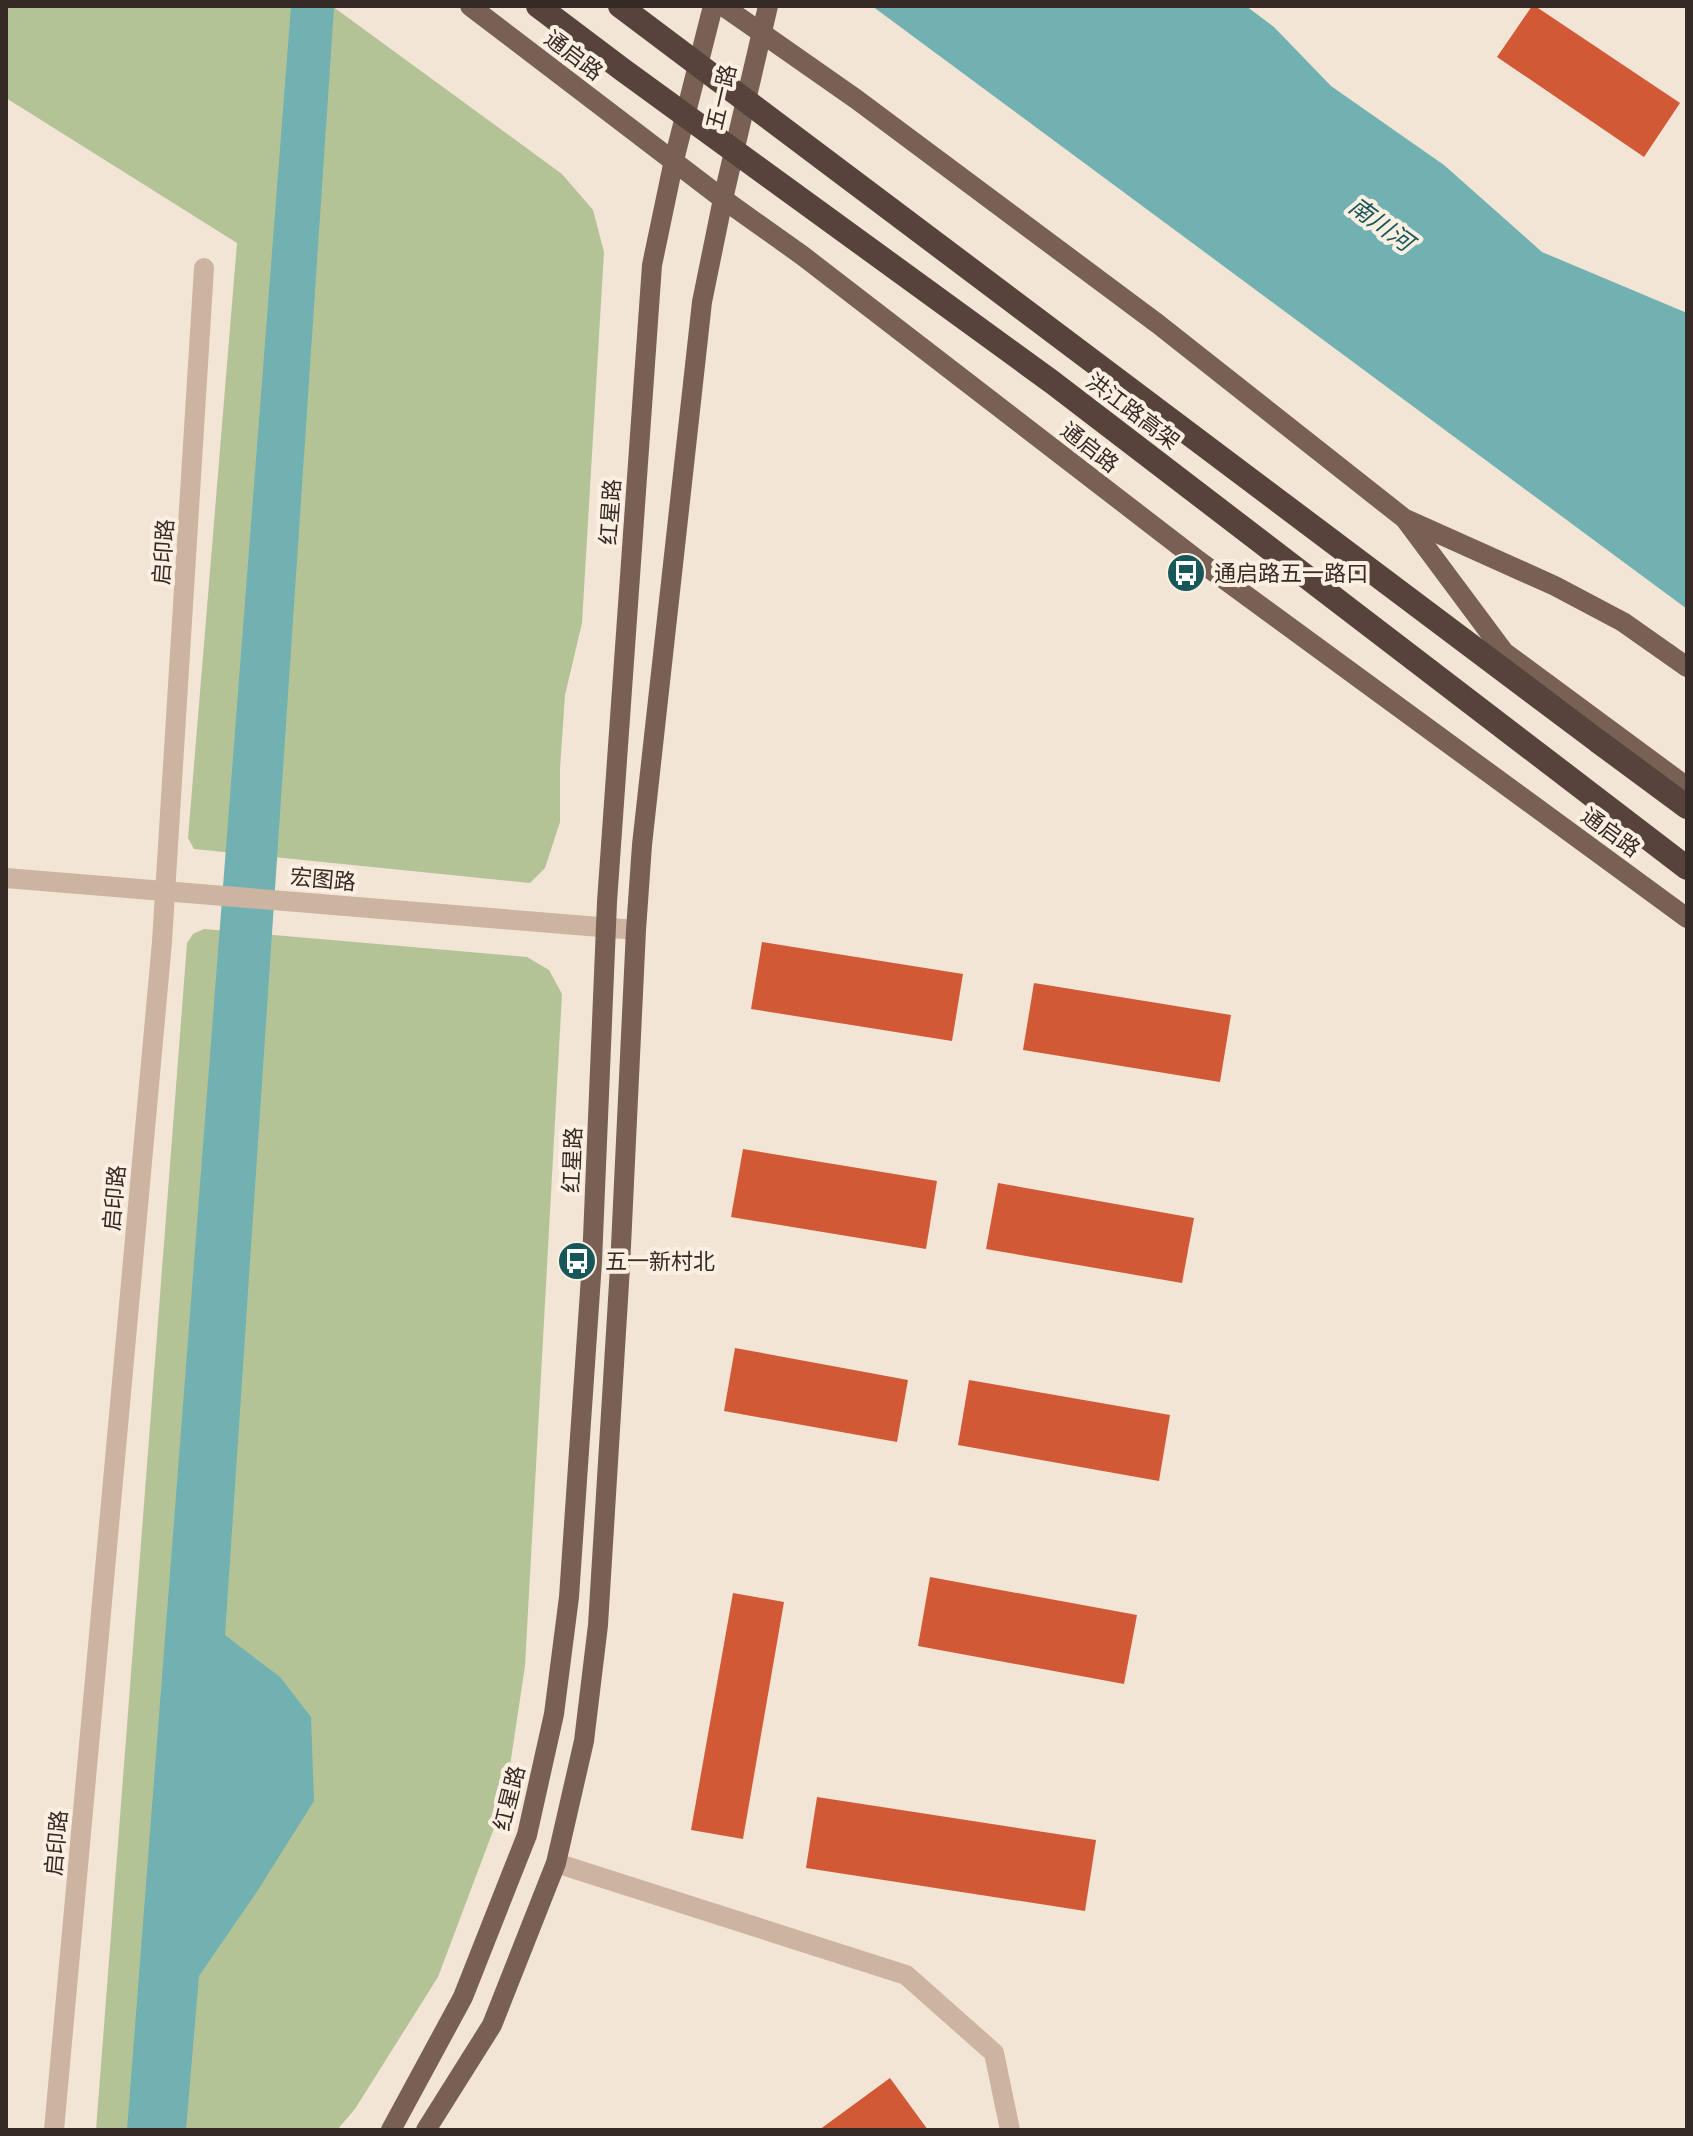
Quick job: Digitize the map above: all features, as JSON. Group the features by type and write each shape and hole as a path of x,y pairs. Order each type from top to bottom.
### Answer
{"highway":[{"name":"洪江路高架","path":"538,6 1052,382 1687,868"},
{"name":"洪江路高架","path":"620,6 1687,807"},
{"path":"1599,742 1687,788"}],"main road":[{"name":"通启路","path":"470,6 723,199 803,256 1195,558 1687,918"},
{"name":"五一路","path":"674,160 713,6"},
{"path":"723,6 868,108 1158,324 1405,519 1555,586 1623,622 1687,667"},
{"name":"五一路","path":"723,199 768,6"},
{"name":"红星路","path":"391,2130 463,1997 527,1835 554,1714 569,1597 592,1262 606,927 652,265 674,160"},
{"path":"426,2130 492,2025 556,1863 584,1741 598,1625 642,845 702,302 723,199"},
{"path":"1405,519 1504,652 1687,788"}],"street":[{"name":"启印路","path":"54,2130 166,891 204,268"},
{"name":"宏图路","path":"6,878 636,930"},
{"path":"556,1863 906,1975 994,2053 1010,2130"}],"green space":[{"path":"6,6 332,6 562,174 593,210 604,252 582,623 565,695 560,822 545,868 530,883 194,849 188,838 237,243 6,98"},
{"path":"204,929 527,957 549,970 562,994 525,1666 505,1799 438,1977 355,2109 337,2130 96,2130 187,943 193,934"}],"water":[{"path":"291,6 334,8 225,1635 280,1677 311,1717 314,1801 199,1976 186,2130 127,2130"},
{"name":"南川河","path":"872,6 1246,6 1274,27 1331,86 1444,165 1542,252 1687,313 1687,609"}],"building":[{"path":"1532,6 1680,103 1644,157 1497,57"},
{"path":"762,942 963,974 952,1041 751,1009"},
{"path":"1034,983 1231,1015 1220,1082 1023,1050"},
{"path":"743,1149 937,1181 926,1249 731,1217"},
{"path":"998,1183 1194,1218 1182,1283 986,1249"},
{"path":"735,1348 908,1380 897,1442 724,1411"},
{"path":"969,1380 1170,1415 1159,1481 958,1445"},
{"path":"930,1577 1137,1615 1124,1684 918,1646"},
{"path":"733,1593 784,1602 743,1839 691,1830"},
{"path":"817,1797 1096,1840 1085,1911 806,1868"},
{"path":"890,2078 928,2130 819,2130"}],"place":[{"name":"通启路五一路口","path":"1186,573"},
{"name":"五一新村北","path":"577,1261"}]}
